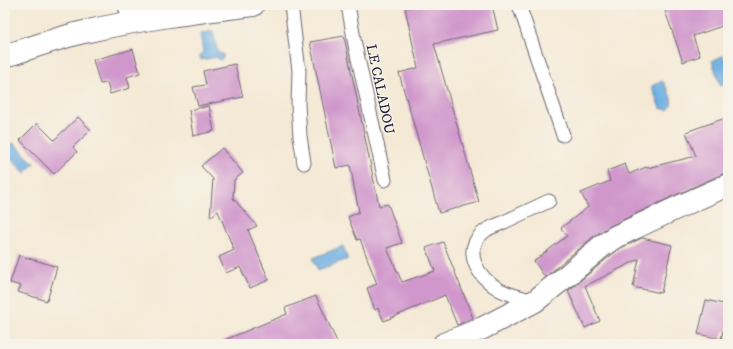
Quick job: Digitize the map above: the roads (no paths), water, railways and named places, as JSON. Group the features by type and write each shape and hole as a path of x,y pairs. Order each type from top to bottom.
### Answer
{"street":[{"path":"5,56 82,32 128,14 244,5"},
{"path":"444,344 483,328 535,301 602,246 615,238 682,205 728,185"}],"lane":[{"path":"291,5 299,71 298,105 304,164"},
{"name":"LE CALADOU","path":"348,5 355,46 385,180"},
{"path":"519,5 563,136"},
{"path":"535,301 504,292 487,281 483,277 472,256 472,250 476,240 486,230 549,201"}],"water":[{"path":"213,31 218,53 223,54 223,58 219,60 216,57 201,60 200,56 203,51 200,34"},
{"path":"722,56 724,57 728,68 728,87 720,84 712,61"},
{"path":"662,81 671,100 668,110 660,108 652,88 652,86"},
{"path":"9,143 15,144 34,163 25,173 6,154 7,152 5,145"},
{"path":"343,246 348,259 318,270 313,258"}]}
